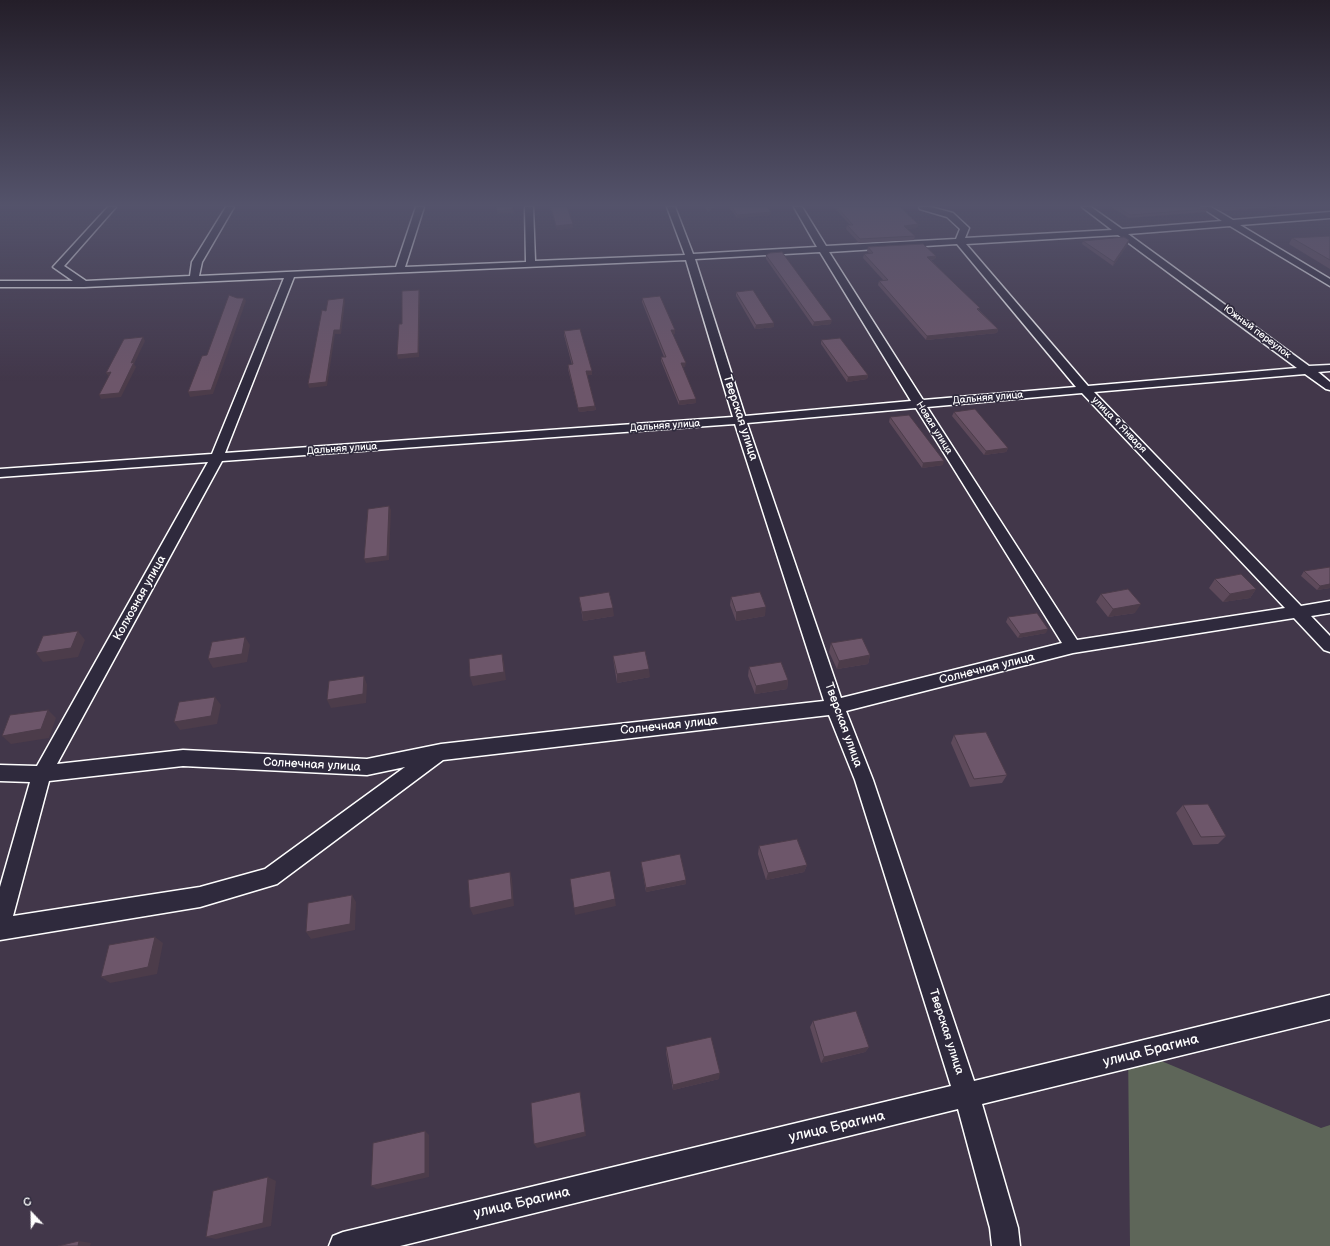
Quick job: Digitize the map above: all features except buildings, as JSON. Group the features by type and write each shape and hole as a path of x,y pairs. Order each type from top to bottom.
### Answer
{"street":[{"path":"60,265 58,267 84,284"},
{"path":"194,278 196,265"},
{"path":"400,269 401,265"},
{"path":"0,284 84,284 400,269 526,265"},
{"name":"Тверская улица","path":"693,265 740,420 835,708 864,780 967,1096 1004,1228 1006,1246"},
{"name":"Новая улица","path":"833,265 1073,647"},
{"name":"улица 9 Января","path":"979,265 1085,390 1330,646"},
{"name":"Южный переулок","path":"1167,265 1330,387"},
{"path":"1301,265 1330,283"},
{"name":"Колхозная улица","path":"0,924 42,774 218,458 290,275"},
{"name":"Дальняя улица","path":"0,473 740,420 1330,368"},
{"name":"Солнечная улица","path":"0,773 42,774 183,758 367,767 441,752 835,708 1073,647 1330,607"},
{"path":"0,929 200,897 270,877 441,752"},
{"name":"улица Брагина","path":"343,1246 1330,1007"}],"green space":[{"path":"1128,1047 1321,1128 1330,1125 1330,1246 1130,1246"}]}
